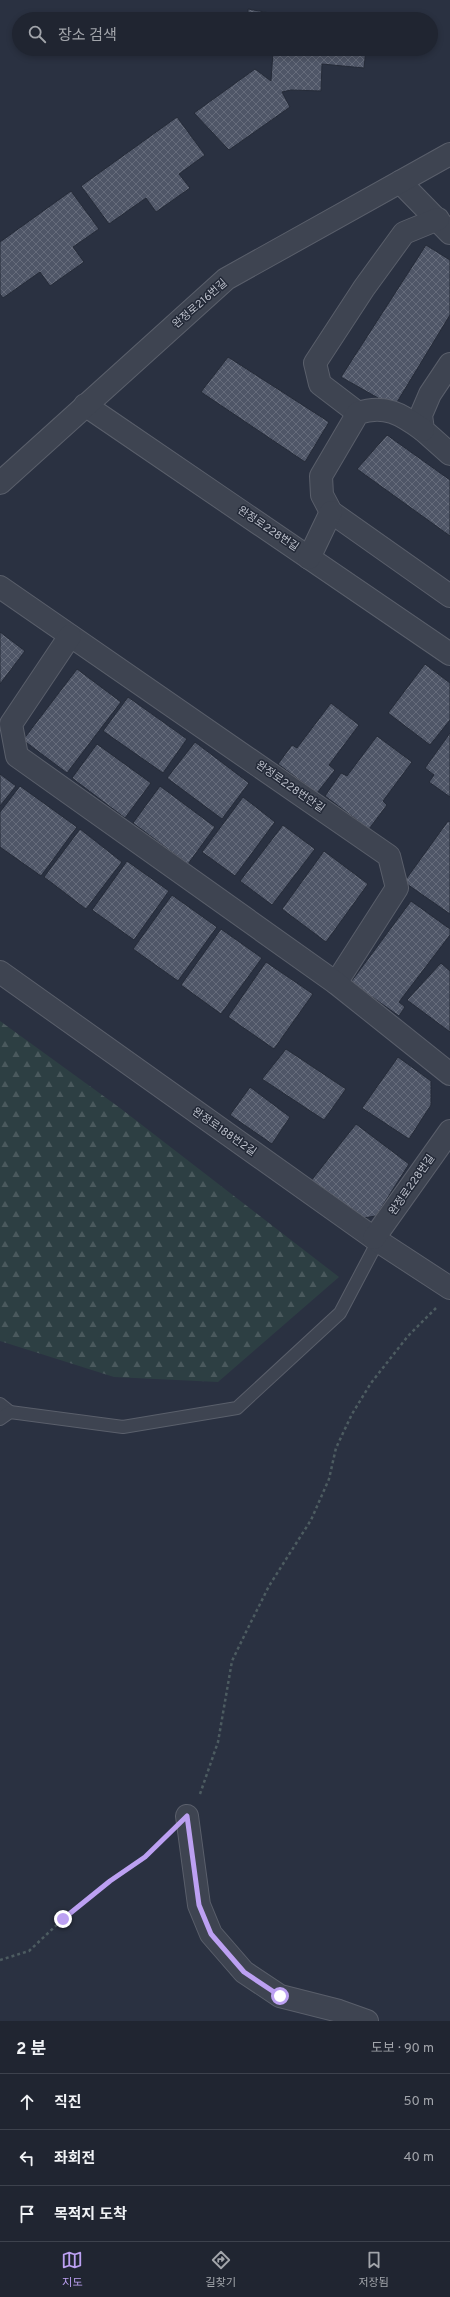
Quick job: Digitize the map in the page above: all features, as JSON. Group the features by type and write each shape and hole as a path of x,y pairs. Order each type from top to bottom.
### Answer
{"street":[{"name":"완정로216번길","path":"0,483 226,279 450,154"},
{"path":"400,182 444,226"},
{"path":"358,413 320,384 315,363 364,288 404,233 444,226"},
{"path":"423,430 421,415 430,394 450,364"},
{"name":"완정로228번길","path":"85,405 450,654"},
{"path":"450,454 423,430 394,412 372,408 358,413 321,476 322,494 331,512 450,596"},
{"path":"310,558 331,512"},
{"name":"완정로228번안길","path":"0,587 389,856 397,888 336,983"},
{"path":"70,636 11,724 17,756 336,983 450,1074"},
{"name":"완정로188번2길","path":"0,972 376,1240 450,1288"},
{"name":"완정로228번길","path":"376,1240 450,1132"},
{"path":"187,1816 199,1905 211,1934 244,1972 280,1996 368,2021"}],"lane":[{"path":"3,1412 123,1427 237,1408 340,1313 376,1240"}],"path":[{"path":"0,1960 29,1951 63,1919 110,1881 145,1857 187,1816 201,1792 218,1742 232,1661 269,1586 311,1520 329,1479 336,1448 352,1414 371,1382 403,1341 438,1307"}],"green space":[{"path":"0,1021 120,1108 339,1277 218,1382 114,1377 0,1341"}],"building":[{"path":"248,9 264,12 248,12"},
{"path":"273,56 365,56 364,68 322,64 321,91 291,90 282,92 290,107 229,150 194,113 255,69 271,81"},
{"path":"177,117 205,155 179,174 190,188 156,212 146,198 109,224 81,186"},
{"path":"71,191 99,229 73,247 84,262 50,286 40,272 3,298 0,294 0,242"},
{"path":"426,245 450,260 450,315 394,407 341,377"},
{"path":"228,357 329,422 305,462 201,392"},
{"path":"387,435 450,480 450,536 357,469"},
{"path":"0,632 25,651 0,684"},
{"path":"425,664 450,683 450,720 430,745 388,713"},
{"path":"77,669 121,702 67,773 23,740"},
{"path":"128,697 187,739 163,773 103,731"},
{"path":"331,703 359,725 329,765 335,770 317,793 278,764 292,745 297,748"},
{"path":"450,733 450,797 429,782 434,775 425,768"},
{"path":"377,736 412,762 383,801 387,805 369,829 325,796 341,773 347,776"},
{"path":"195,742 249,783 222,819 167,778"},
{"path":"97,744 151,783 125,818 72,778"},
{"path":"0,774 16,786 0,806"},
{"path":"20,786 77,827 41,876 0,847 0,812"},
{"path":"160,786 215,827 188,864 133,823"},
{"path":"243,797 275,822 235,876 202,852"},
{"path":"448,821 450,822 450,914 404,882"},
{"path":"283,825 315,849 272,905 240,881"},
{"path":"80,829 122,862 86,909 44,877"},
{"path":"324,851 368,884 326,942 282,909"},
{"path":"127,861 169,891 134,940 92,910"},
{"path":"172,895 217,927 178,981 133,949"},
{"path":"411,901 450,929 450,935 399,1002 405,1007 399,1016 351,982"},
{"path":"221,929 262,958 221,1014 181,985"},
{"path":"266,962 313,994 274,1049 228,1017"},
{"path":"441,963 450,971 450,1032 407,1000"},
{"path":"286,1049 346,1089 324,1120 262,1079"},
{"path":"398,1057 431,1081 431,1105 409,1139 362,1108"},
{"path":"250,1087 290,1117 272,1144 230,1115"},
{"path":"356,1124 409,1164 376,1216 356,1219 310,1182"}],"route":[{"path":"63,1919 110,1881 145,1857 187,1816 199,1905 211,1934 244,1972 280,1996"}]}
